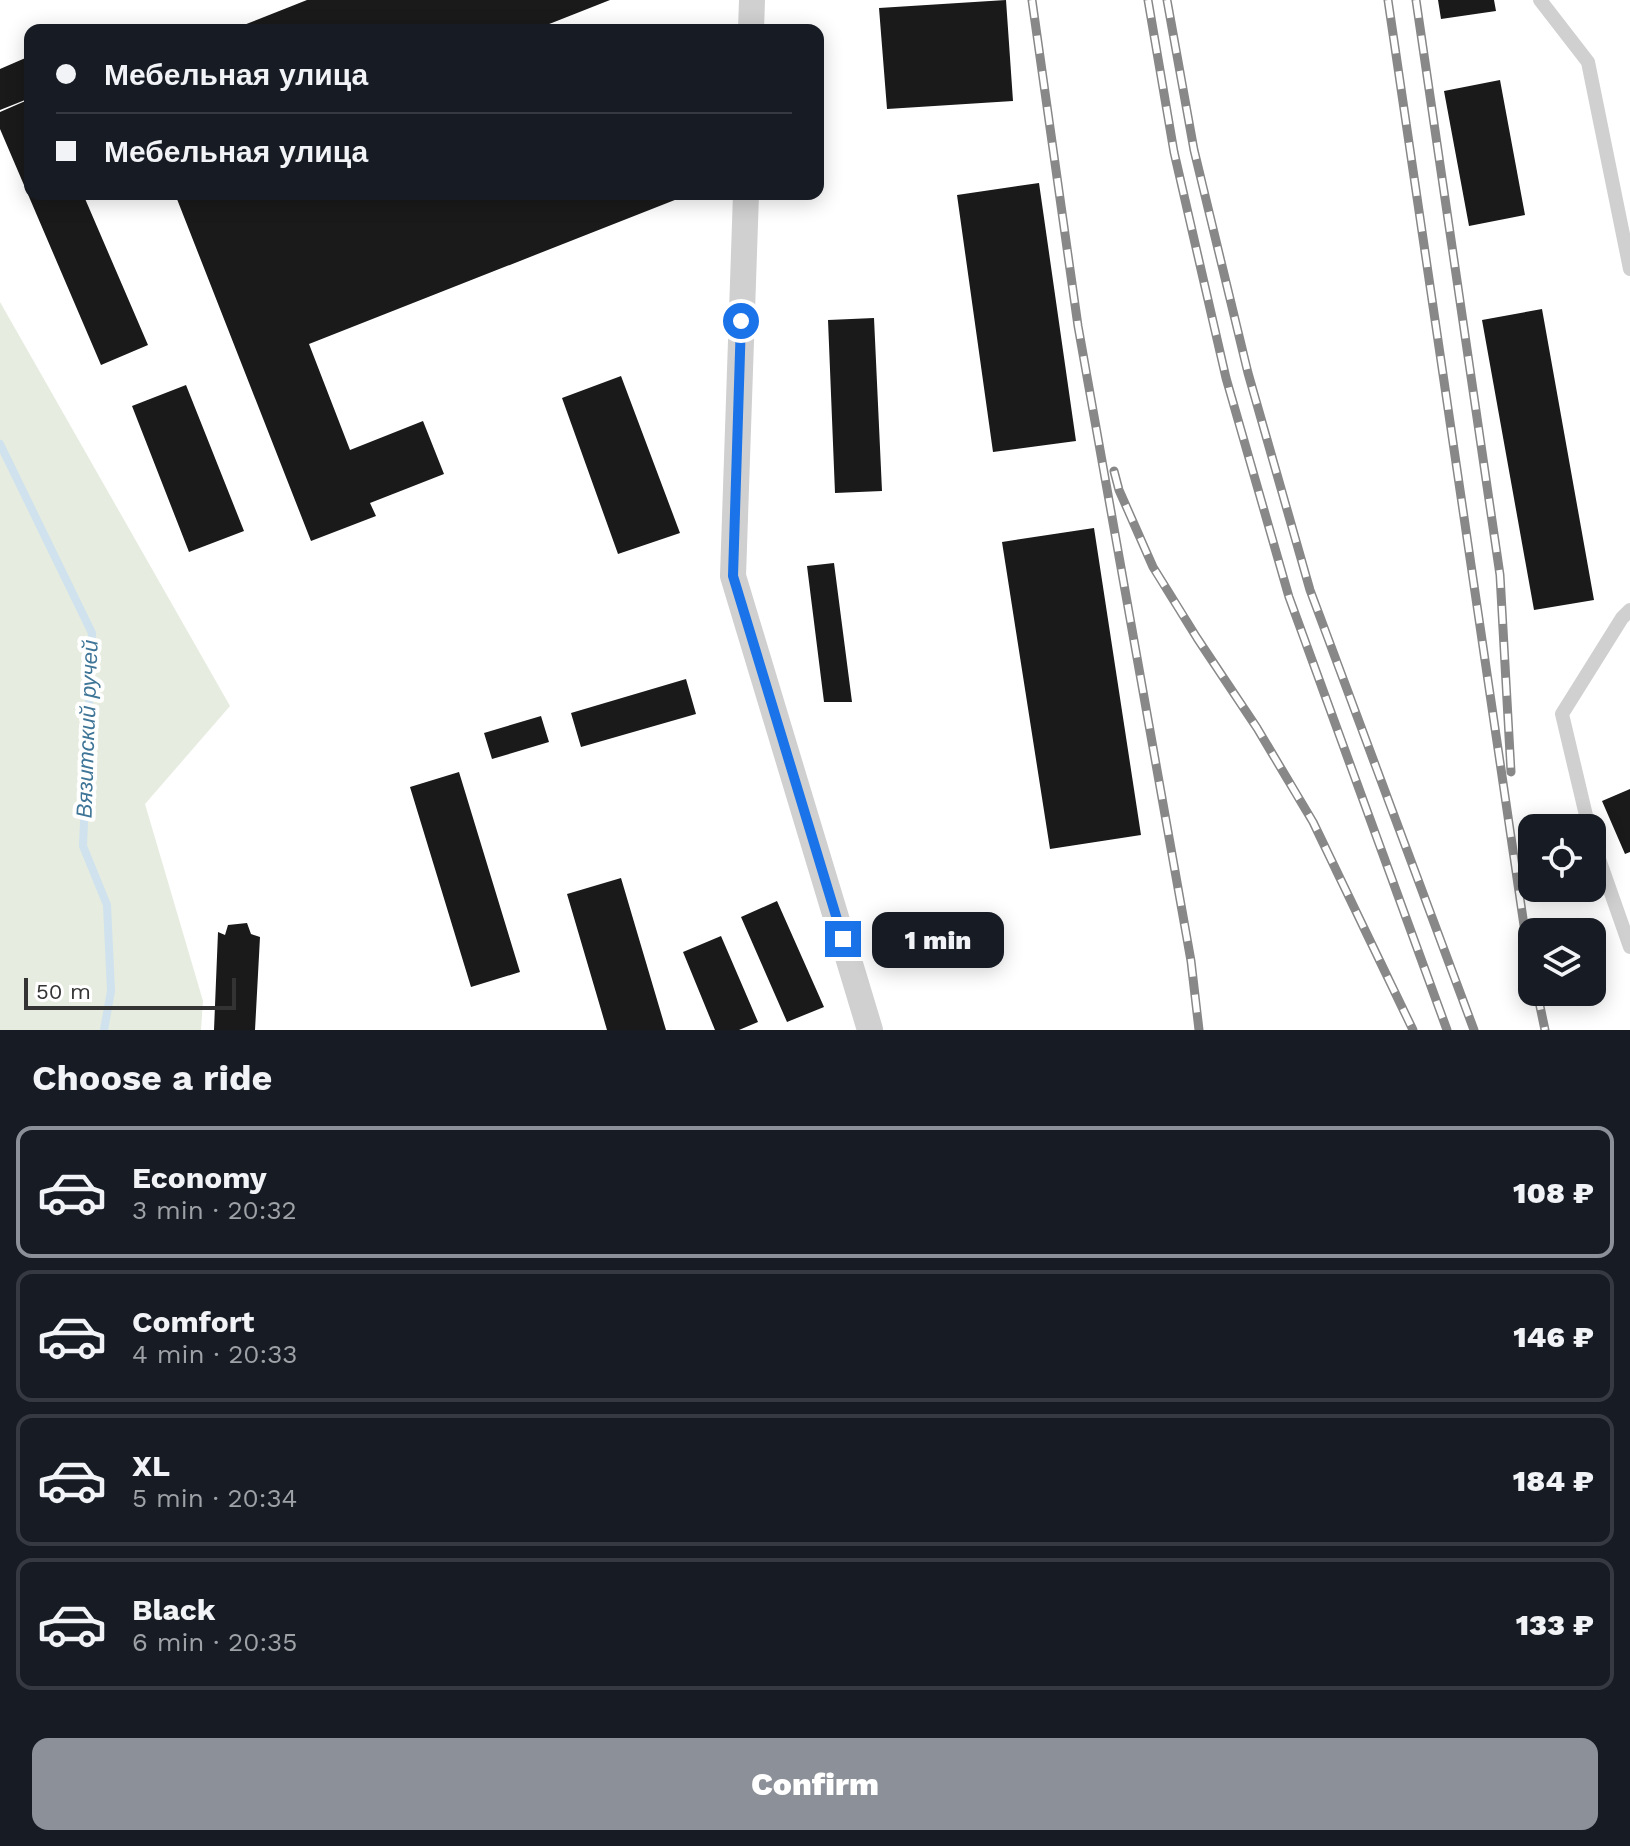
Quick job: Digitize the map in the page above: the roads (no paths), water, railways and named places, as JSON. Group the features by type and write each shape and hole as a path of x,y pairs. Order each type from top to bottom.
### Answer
{"street":[{"path":"751,24 752,0"},
{"path":"746,200 733,576 870,1030"}],"lane":[{"path":"1540,0 1588,62 1630,269"},
{"path":"1586,814 1562,714 1630,610"},
{"path":"1606,879 1630,947"}],"waterway":[{"name":"Вязитский ручей","path":"0,444 92,633 83,846 107,905 111,991 104,1030"}],"railway":[{"path":"1032,0 1078,326 1191,961 1199,1030"},
{"path":"1148,0 1174,152 1226,378 1289,597 1447,1030"},
{"path":"1167,0 1194,150 1248,373 1310,590 1474,1030"},
{"path":"1388,0 1523,918"},
{"path":"1416,0 1500,575 1511,772"},
{"path":"1114,471 1119,490 1153,567 1257,728 1313,822 1413,1030"},
{"path":"1540,1006 1545,1030"}]}
